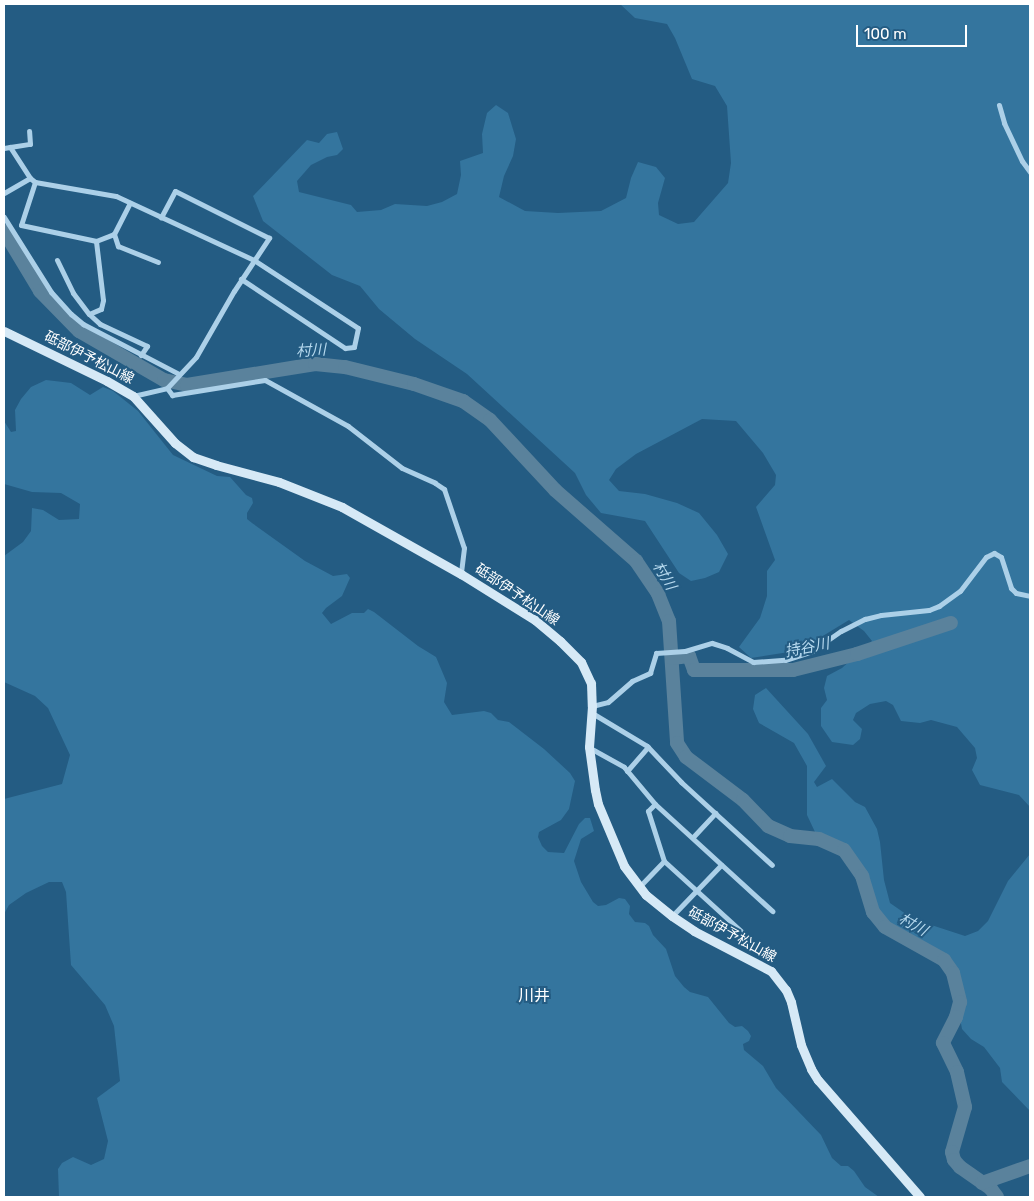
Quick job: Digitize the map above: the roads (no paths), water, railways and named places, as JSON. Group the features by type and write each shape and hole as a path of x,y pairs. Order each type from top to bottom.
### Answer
{"main road":[{"name":"砥部伊予松山線","path":"4,331 107,381 133,396 175,443 194,457 279,482 342,507 461,574 535,620 560,641 581,662 590,683 592,710 589,747 598,804 624,866 638,888 672,916 694,931 771,971 786,990 791,1002 801,1045 818,1080 920,1197"}],"street":[{"path":"999,105 1004,123 1022,162 1030,172"},
{"path":"29,132 30,144 7,148 32,180"},
{"path":"32,180 21,226 96,242 114,234 130,202"},
{"path":"4,193 32,180 116,196 130,202 254,260 358,328 354,347 346,348 241,279"},
{"path":"133,396 167,388 196,357 241,279 269,238 175,192 161,217"},
{"path":"4,217 61,304 83,324 142,354 178,376"},
{"path":"114,234 118,246 158,262"},
{"path":"89,314 102,309 103,300 96,242"},
{"path":"57,260 73,293 89,314 100,324 147,346 142,354"},
{"path":"167,388 172,395 265,380 348,426 402,468 436,483 444,489 464,548 461,574"},
{"path":"772,865 715,814 648,747 592,710 608,702 632,681 650,673 656,653 685,651 712,643 727,648 753,662 785,660 812,650 841,631 865,619 882,614 928,610 939,606 960,591 986,557 994,553 1001,557 1011,588 1016,593 1030,596"},
{"path":"589,747 627,771 655,804 772,911"},
{"path":"627,771 648,747"},
{"path":"655,804 648,811 664,861 744,933"},
{"path":"693,837 715,814"},
{"path":"638,888 664,861"},
{"path":"672,916 721,865"}],"waterway":[{"name":"村川","path":"4,231 40,291 79,331 164,380 187,385 315,364 345,367 414,384 463,401 490,420 555,490 636,561 658,594 669,621 677,743 686,757 743,800 768,826 790,836 819,839 844,850 862,876 873,912 885,927 944,960 953,973 960,1002 956,1017 943,1043 957,1072 965,1107 952,1152 954,1160 960,1167 991,1189 997,1197"},
{"name":"持谷川","path":"672,658 689,656 694,670 793,670 857,654 951,623"},
{"path":"982,1183 1030,1166"}],"district":[{"name":"川井","path":"534,996"}]}
